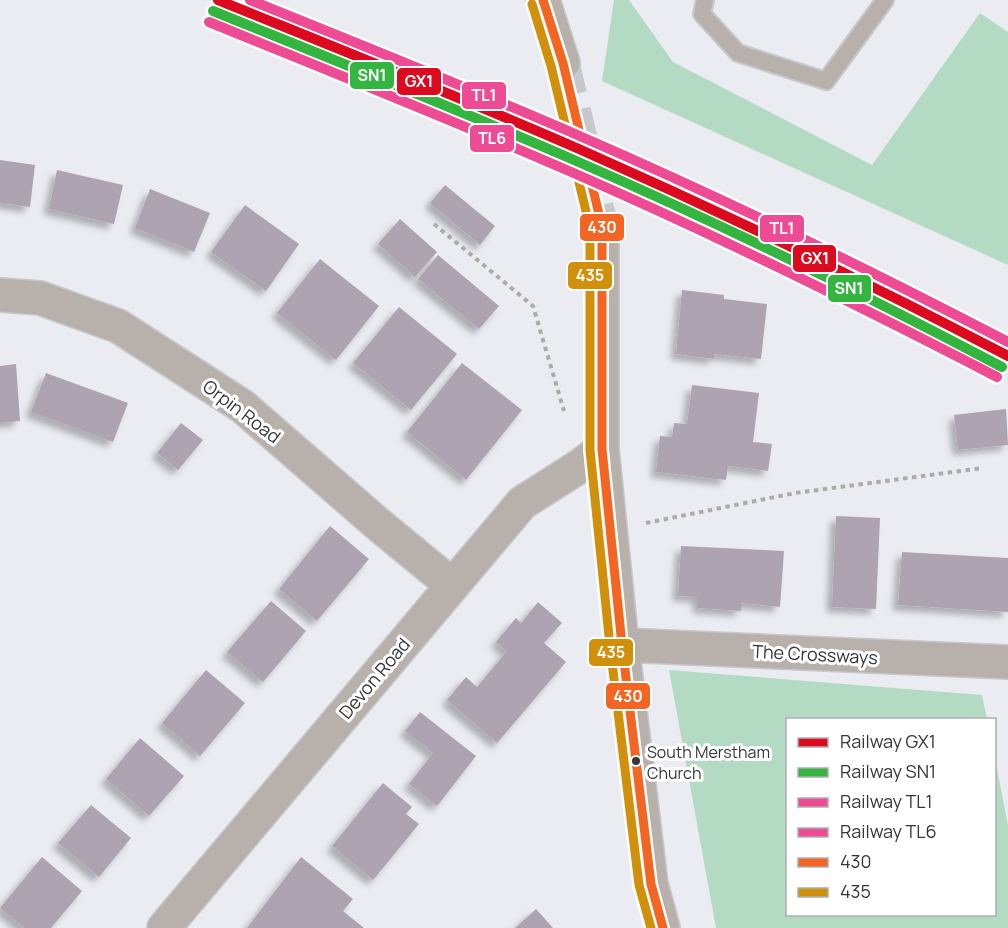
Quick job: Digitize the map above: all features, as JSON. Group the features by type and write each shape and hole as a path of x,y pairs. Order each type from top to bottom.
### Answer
{"street":[{"path":"543,0 563,63"},
{"path":"602,227 591,458 610,531 651,885 663,928"},
{"name":"Orpin Road","path":"0,295 40,298 118,326 242,406 452,585"},
{"name":"Devon Road","path":"164,928 522,503 591,458"},
{"name":"The Crossways","path":"622,645 1008,662"}],"lane":[{"path":"705,0 702,14 738,53 826,81 885,0"}],"path":[{"path":"434,224 533,306 591,458"},
{"path":"610,531 795,493 983,468"}],"green space":[{"path":"614,0 629,0 673,62 872,165 980,13 1008,32 1008,265 602,81"},
{"path":"669,670 982,695 987,718 786,718 786,916 996,916 996,763 1008,826 1008,928 716,928"}],"building":[{"path":"0,160 35,165 30,207 0,203"},
{"path":"57,170 123,185 114,224 49,209"},
{"path":"445,185 495,226 480,245 430,203"},
{"path":"150,189 210,213 194,252 135,228"},
{"path":"245,205 299,244 266,291 211,252"},
{"path":"400,219 437,252 415,277 378,244"},
{"path":"438,255 499,306 479,329 418,279"},
{"path":"320,259 379,306 336,360 277,313"},
{"path":"682,290 724,295 724,299 767,304 761,359 714,354 714,359 676,354"},
{"path":"399,307 457,354 411,410 353,363"},
{"path":"462,363 522,410 466,480 407,432"},
{"path":"16,364 20,421 0,423 0,366"},
{"path":"46,373 128,403 113,442 31,412"},
{"path":"692,385 759,393 753,442 772,444 768,471 728,466 726,480 656,472 660,436 672,437 674,423 687,424"},
{"path":"1006,409 1008,445 958,450 954,415"},
{"path":"181,423 203,440 178,470 157,453"},
{"path":"836,516 880,518 876,609 832,607"},
{"path":"330,526 369,559 317,621 279,589"},
{"path":"681,546 784,551 780,607 741,603 741,611 698,608 698,597 678,596"},
{"path":"902,552 1008,558 1008,612 898,605"},
{"path":"271,601 306,631 263,682 227,652"},
{"path":"538,602 562,623 544,643 566,662 497,743 447,700 466,677 477,687 507,651 496,642 516,618 521,623"},
{"path":"206,670 245,703 200,756 162,723"},
{"path":"420,712 476,756 437,806 409,784 433,753 405,731"},
{"path":"140,738 184,776 149,816 106,779"},
{"path":"383,783 412,807 406,814 419,824 373,880 332,846"},
{"path":"91,805 131,838 99,877 58,843"},
{"path":"42,857 82,891 51,928 24,928 0,908"},
{"path":"301,857 353,899 343,911 364,928 247,928"},
{"path":"536,909 553,928 515,928"}],"tunnel":[{"path":"563,63 602,227"}],"rail line":[{"name":"GX1","path":"218,0 399,73 633,173 849,275 1008,356"},
{"name":"TL1","path":"250,0 499,102 690,185 903,288 1008,342"},
{"name":"SN1","path":"213,11 394,84 628,184 790,259 1002,367"},
{"name":"TL6","path":"209,22 623,195 784,270 997,377"}],"transit line":[{"name":"430","path":"543,0 563,63 602,227 602,449 622,645 651,884 663,928"},
{"name":"435","path":"532,4 551,66 590,228 590,450 610,646 639,885 651,928"}],"place":[{"name":"South Merstham Church","path":"636,761"}]}
